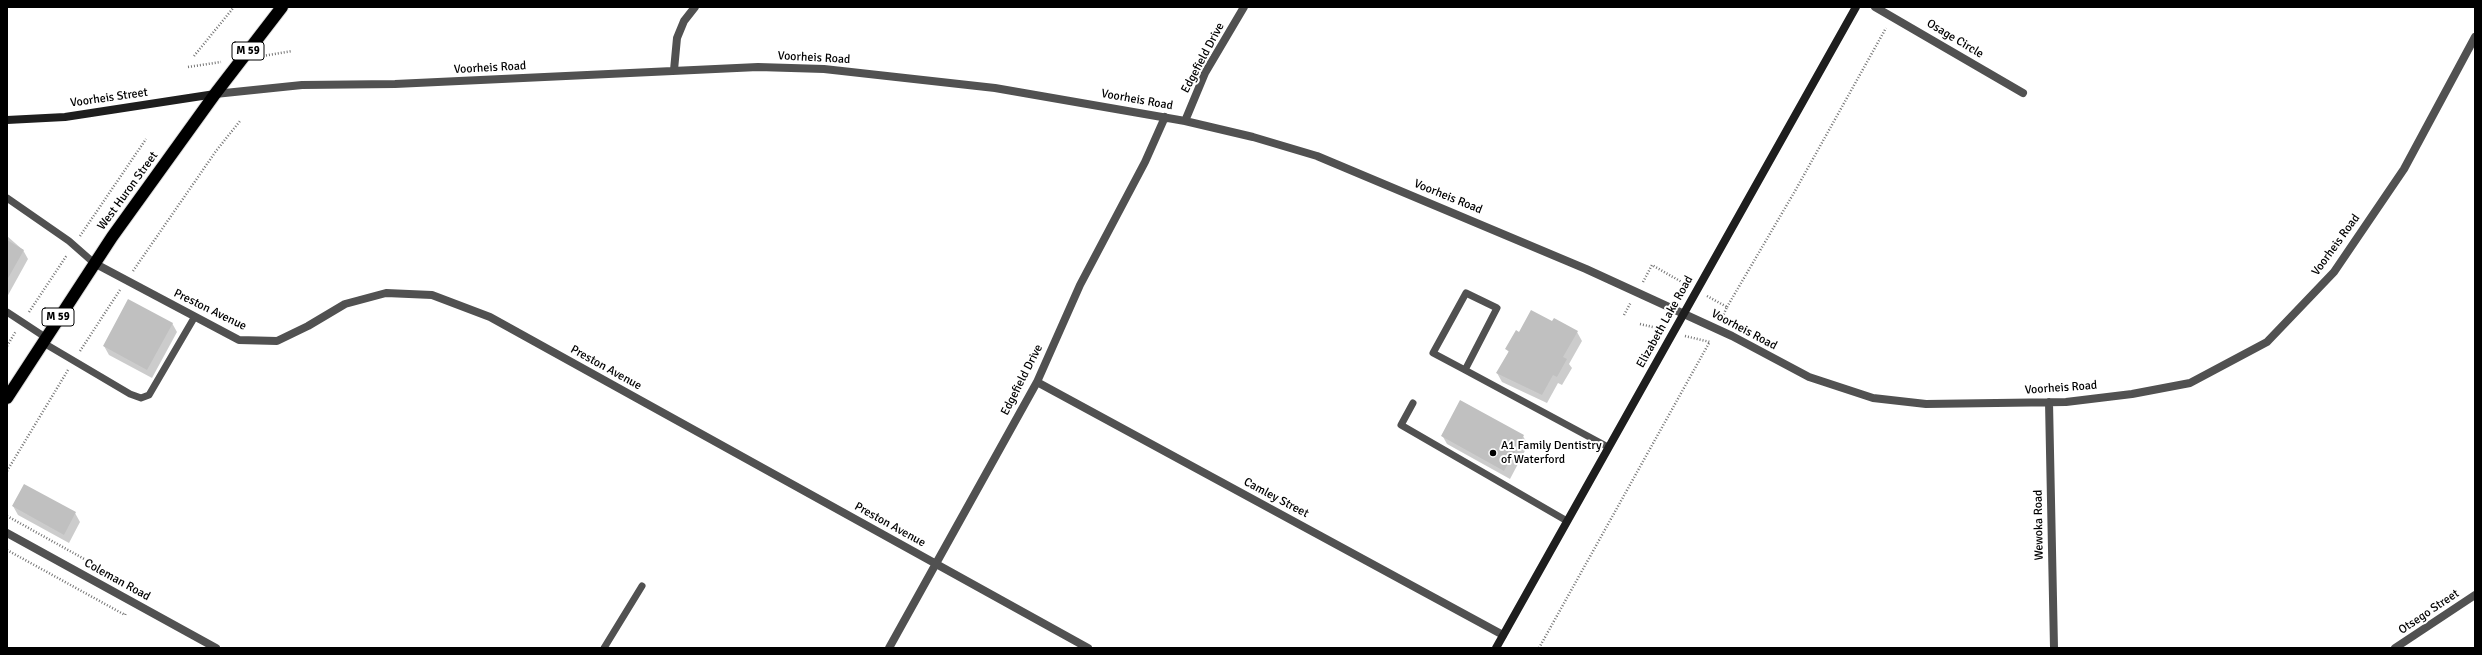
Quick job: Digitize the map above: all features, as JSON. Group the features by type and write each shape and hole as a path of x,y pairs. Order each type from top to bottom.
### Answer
{"highway":[{"name":"West Huron Street","path":"7,398 94,263 215,94 282,7"}],"main road":[{"name":"Elizabeth Lake Road","path":"1496,648 1856,7"},
{"name":"Voorheis Street","path":"7,120 65,117 215,94"}],"street":[{"path":"674,70 677,38 684,21 695,7"},
{"name":"Edgefield Drive","path":"1185,121 1205,73 1244,7"},
{"name":"Osage Circle","path":"1875,7 2023,93"},
{"name":"Voorheis Road","path":"215,94 302,85 396,84 674,70 788,68 904,77 995,88 1185,121 1253,137 1317,156 1509,235 1683,313 1732,336 1809,378 1873,398 1926,404 2049,402 2132,394 2190,383 2267,342 2334,272 2404,169 2475,37"},
{"name":"Edgefield Drive","path":"889,648 1037,382 1082,280 1145,162 1165,117"},
{"name":"Preston Avenue","path":"94,263 194,318 239,340 277,341 308,326 345,304 386,293 432,295 490,317 1088,648"},
{"name":"Camley Street","path":"1037,382 1503,635"},
{"name":"Wewoka Road","path":"2049,402 2054,648"},
{"name":"Coleman Road","path":"7,533 216,648"},
{"name":"Otsego Street","path":"2395,648 2475,595"}],"lane":[{"path":"7,198 69,241 94,263"},
{"path":"1465,370 1497,308 1466,293 1433,352 1465,370 1608,447"},
{"path":"7,312 74,361 130,394 141,398 149,395 194,318"},
{"path":"1413,403 1401,425 1567,521"},
{"path":"604,648 642,586"}],"path":[{"path":"194,56 234,7"},
{"path":"1727,307 1853,90 1892,16"},
{"path":"7,471 74,361 127,281 216,151 240,121"},
{"path":"1539,648 1709,343"}],"building":[{"path":"7,240 24,250 7,280"},
{"path":"128,299 173,323 147,370 103,346"},
{"path":"1531,310 1552,321 1554,318 1578,331 1563,357 1567,359 1557,377 1553,375 1542,395 1496,373 1509,351 1505,349 1516,330 1519,332"},
{"name":"A1 Family Dentistry of Waterford","path":"1460,400 1524,435 1504,471 1441,436"},
{"path":"24,484 76,512 64,535 12,506"}],"place":[{"name":"A1 Family Dentistry of Waterford","path":"1493,453"}]}
